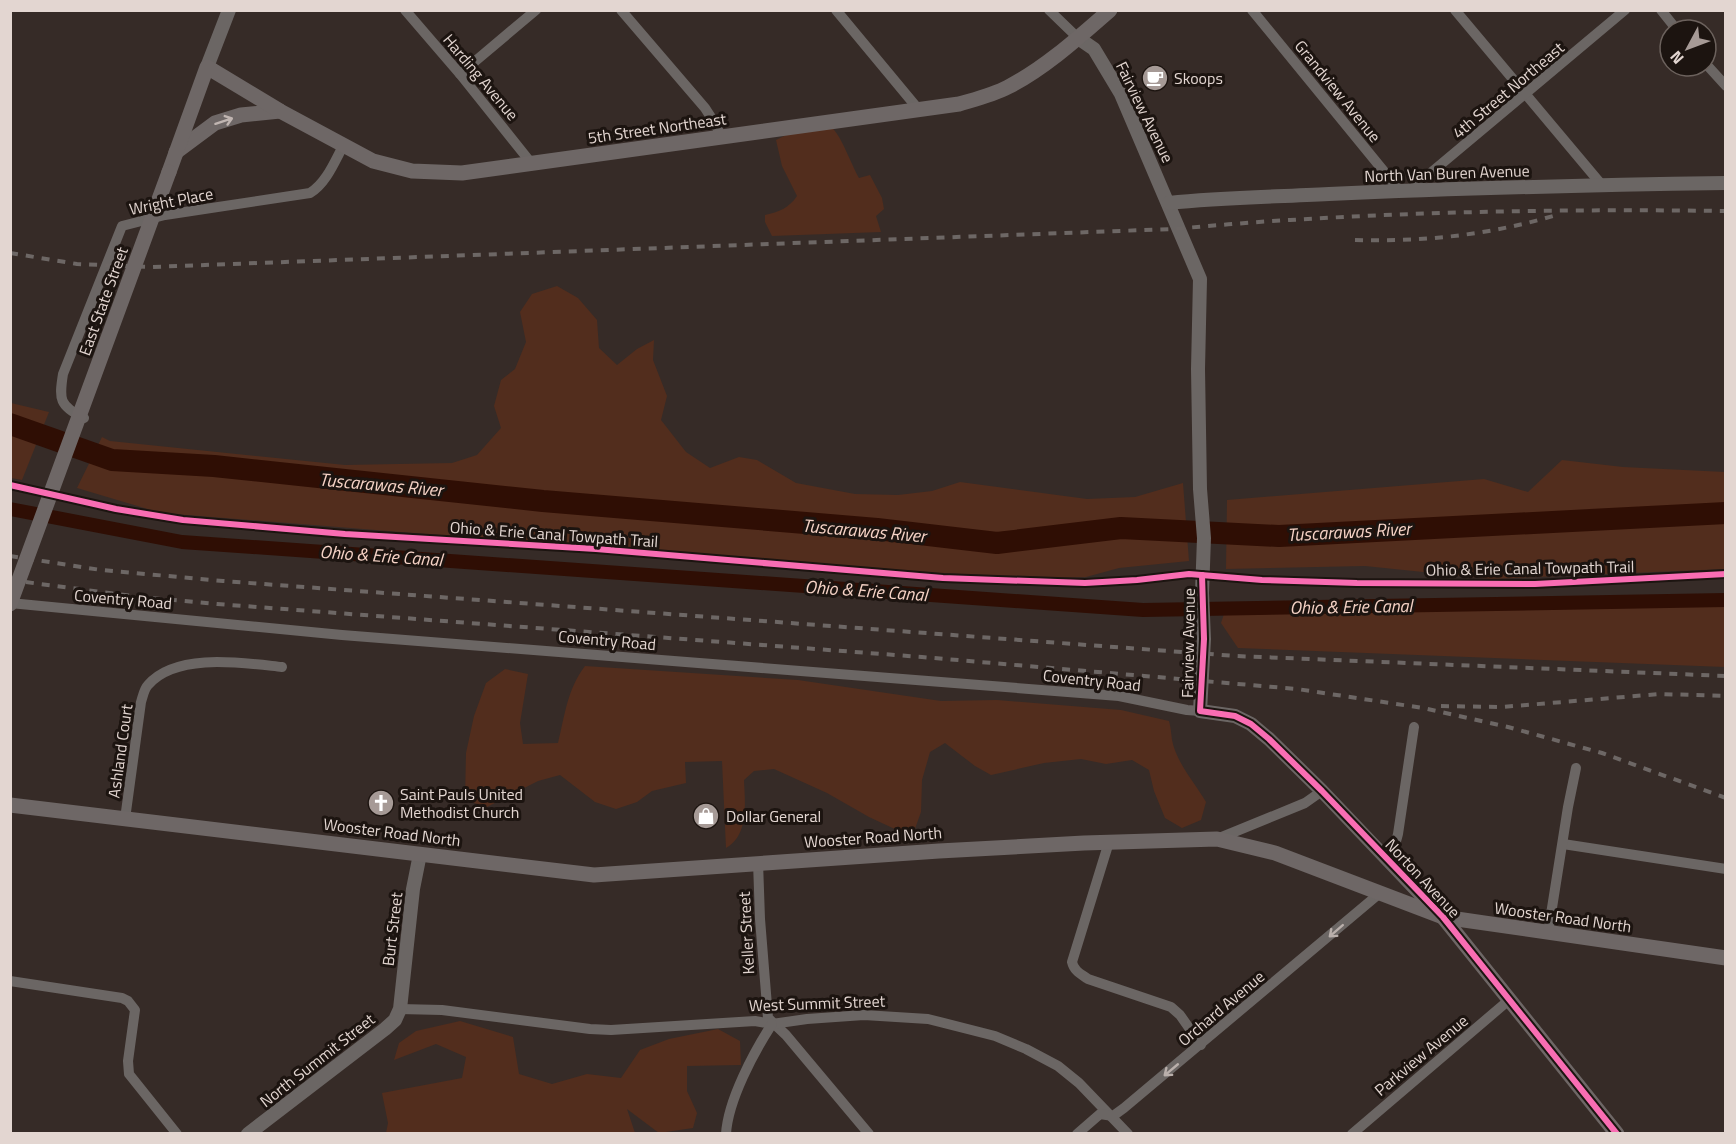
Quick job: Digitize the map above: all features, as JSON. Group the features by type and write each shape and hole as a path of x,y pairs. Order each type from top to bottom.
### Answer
{"main road":[{"name":"5th Street Northeast","path":"207,67 280,111 373,161 424,172 462,173 959,104 1007,88 1025,78 1078,38 1110,10"},
{"name":"East State Street","path":"10,604 207,67"},
{"path":"176,152 197,134 215,123 241,115 280,111"},
{"name":"Wooster Road North","path":"10,805 594,875 758,862 1109,842 1217,839 1275,854 1443,917 1725,958"},
{"name":"Norton Avenue","path":"1443,917 1611,1132"}],"street":[{"name":"East State Street","path":"207,67 229,10"},
{"name":"Harding Avenue","path":"405,10 532,164"},
{"path":"460,74 536,10"},
{"path":"621,10 705,108 716,125 720,137"},
{"path":"836,10 919,110"},
{"name":"Fairview Avenue","path":"1049,10 1078,38 1094,48 1112,78 1169,203 1200,279 1198,369 1200,489 1204,538 1202,593 1204,639 1200,711"},
{"name":"Grandview Avenue","path":"1252,10 1405,191"},
{"path":"1455,10 1600,184"},
{"name":"4th Street Northeast","path":"1405,191 1526,95 1626,10"},
{"name":"Wright Place","path":"86,418 73,413 64,404 60,395 63,374 122,226 165,215 310,194 324,180 343,146"},
{"name":"North Van Buren Avenue","path":"1169,203 1206,199 1405,191 1600,184 1725,183"},
{"name":"Coventry Road","path":"10,604 342,635 1119,696 1200,711"},
{"name":"Ashland Court","path":"124,819 141,702 147,685 162,674 178,667 207,661 282,667"},
{"name":"Norton Avenue","path":"1200,711 1235,716 1251,724 1269,739 1443,917"},
{"path":"1386,858 1394,847 1398,834 1414,727"},
{"path":"1548,933 1576,768"},
{"path":"1217,839 1305,802 1322,791"},
{"path":"1109,842 1072,962 1073,967 1088,979 1171,1006 1201,1046"},
{"path":"1563,844 1725,870"},
{"name":"Burt Street","path":"400,1009 420,854"},
{"name":"Keller Street","path":"758,862 766,1007 772,1024"},
{"name":"Orchard Avenue","path":"1077,1134 1100,1114 1113,1116 1125,1108 1380,893"},
{"path":"10,981 122,998 128,1001 135,1010 128,1061 129,1074 177,1134"},
{"name":"Parkview Avenue","path":"1352,1134 1509,1000"},
{"name":"West Summit Street","path":"400,1009 442,1010 611,1030 706,1022 755,1021 772,1024 807,1019 886,1015 928,1018 995,1036 1058,1066 1113,1116 1128,1134"},
{"name":"North Summit Street","path":"248,1134 385,1029 395,1020 400,1009"},
{"path":"726,1134 730,1110 759,1046 772,1024 786,1035 869,1134"}],"shaded area":[{"path":"832,128 843,144 859,178 870,175 882,198 884,209 876,216 881,232 772,236 765,222 765,215 783,209 797,196 782,166 776,140 786,135"},
{"path":"557,286 578,298 597,320 599,348 617,365 637,349 654,340 653,360 667,396 661,420 686,452 710,468 739,457 757,460 796,483 855,494 898,495 932,491 960,482 1087,499 1135,497 1183,483 1189,561 1119,568 1086,577 1052,578 893,571 161,513 77,488 102,437 110,441 345,465 452,463 477,455 501,428 494,406 501,380 515,369 526,342 520,312 532,294"},
{"path":"11,403 49,412 22,480 11,478"},
{"path":"1562,460 1623,467 1725,472 1725,569 1491,579 1365,566 1226,569 1227,500 1484,479 1528,492"},
{"path":"1725,600 1725,667 1238,648 1221,623 1226,608"},
{"path":"585,666 798,680 941,701 997,700 1121,710 1169,721 1177,756 1206,802 1201,820 1182,828 1165,818 1154,791 1149,770 1132,760 1106,764 1081,759 1044,763 991,775 945,743 930,752 922,780 921,812 912,837 869,817 827,793 774,769 754,771 744,780 745,808 742,827 739,835 726,848 722,761 685,762 686,783 652,791 637,802 616,809 595,802 560,775 538,781 487,807 465,800 466,753 474,716 486,683 505,669 528,674 520,723 523,744 558,743 570,694"},
{"path":"460,1021 513,1037 519,1074 552,1084 587,1074 621,1078 640,1050 669,1039 718,1029 740,1041 741,1065 687,1066 687,1091 697,1113 693,1128 659,1133 627,1109 635,1133 386,1133 388,1123 382,1093 462,1078 466,1057 436,1044 394,1060 399,1043 416,1031"}],"waterway":[{"name":"Tuscarawas River","path":"10,424 112,460 214,466 543,501 877,529 997,543 1121,528 1279,536 1726,513"},
{"name":"Ohio & Erie Canal","path":"10,509 182,542 1143,610 1726,600"}],"railway":[{"path":"10,253 77,264 151,267 1172,229 1275,221 1453,213 1726,211"},
{"path":"1355,240 1405,240 1455,236 1529,223 1553,216"},
{"path":"10,556 101,570 223,581 1236,656 1726,676"},
{"path":"10,580 140,597 217,604 922,657 1297,689 1423,708 1508,727 1602,753 1726,798"},
{"path":"1441,706 1502,707 1660,694 1726,696"}],"cycle path":[{"name":"Ohio & Erie Canal Towpath Trail","path":"10,485 116,509 183,520 345,534 596,549 943,578 1085,583 1189,574 1262,580 1357,583 1535,584 1726,574"},
{"path":"1202,575 1204,639 1200,711 1235,716 1251,724 1322,791 1443,917 1617,1134"}],"place":[{"name":"Skoops","path":"1155,78"},
{"name":"Saint Pauls United Methodist Church","path":"381,803"},
{"name":"Dollar General","path":"706,816"}]}
